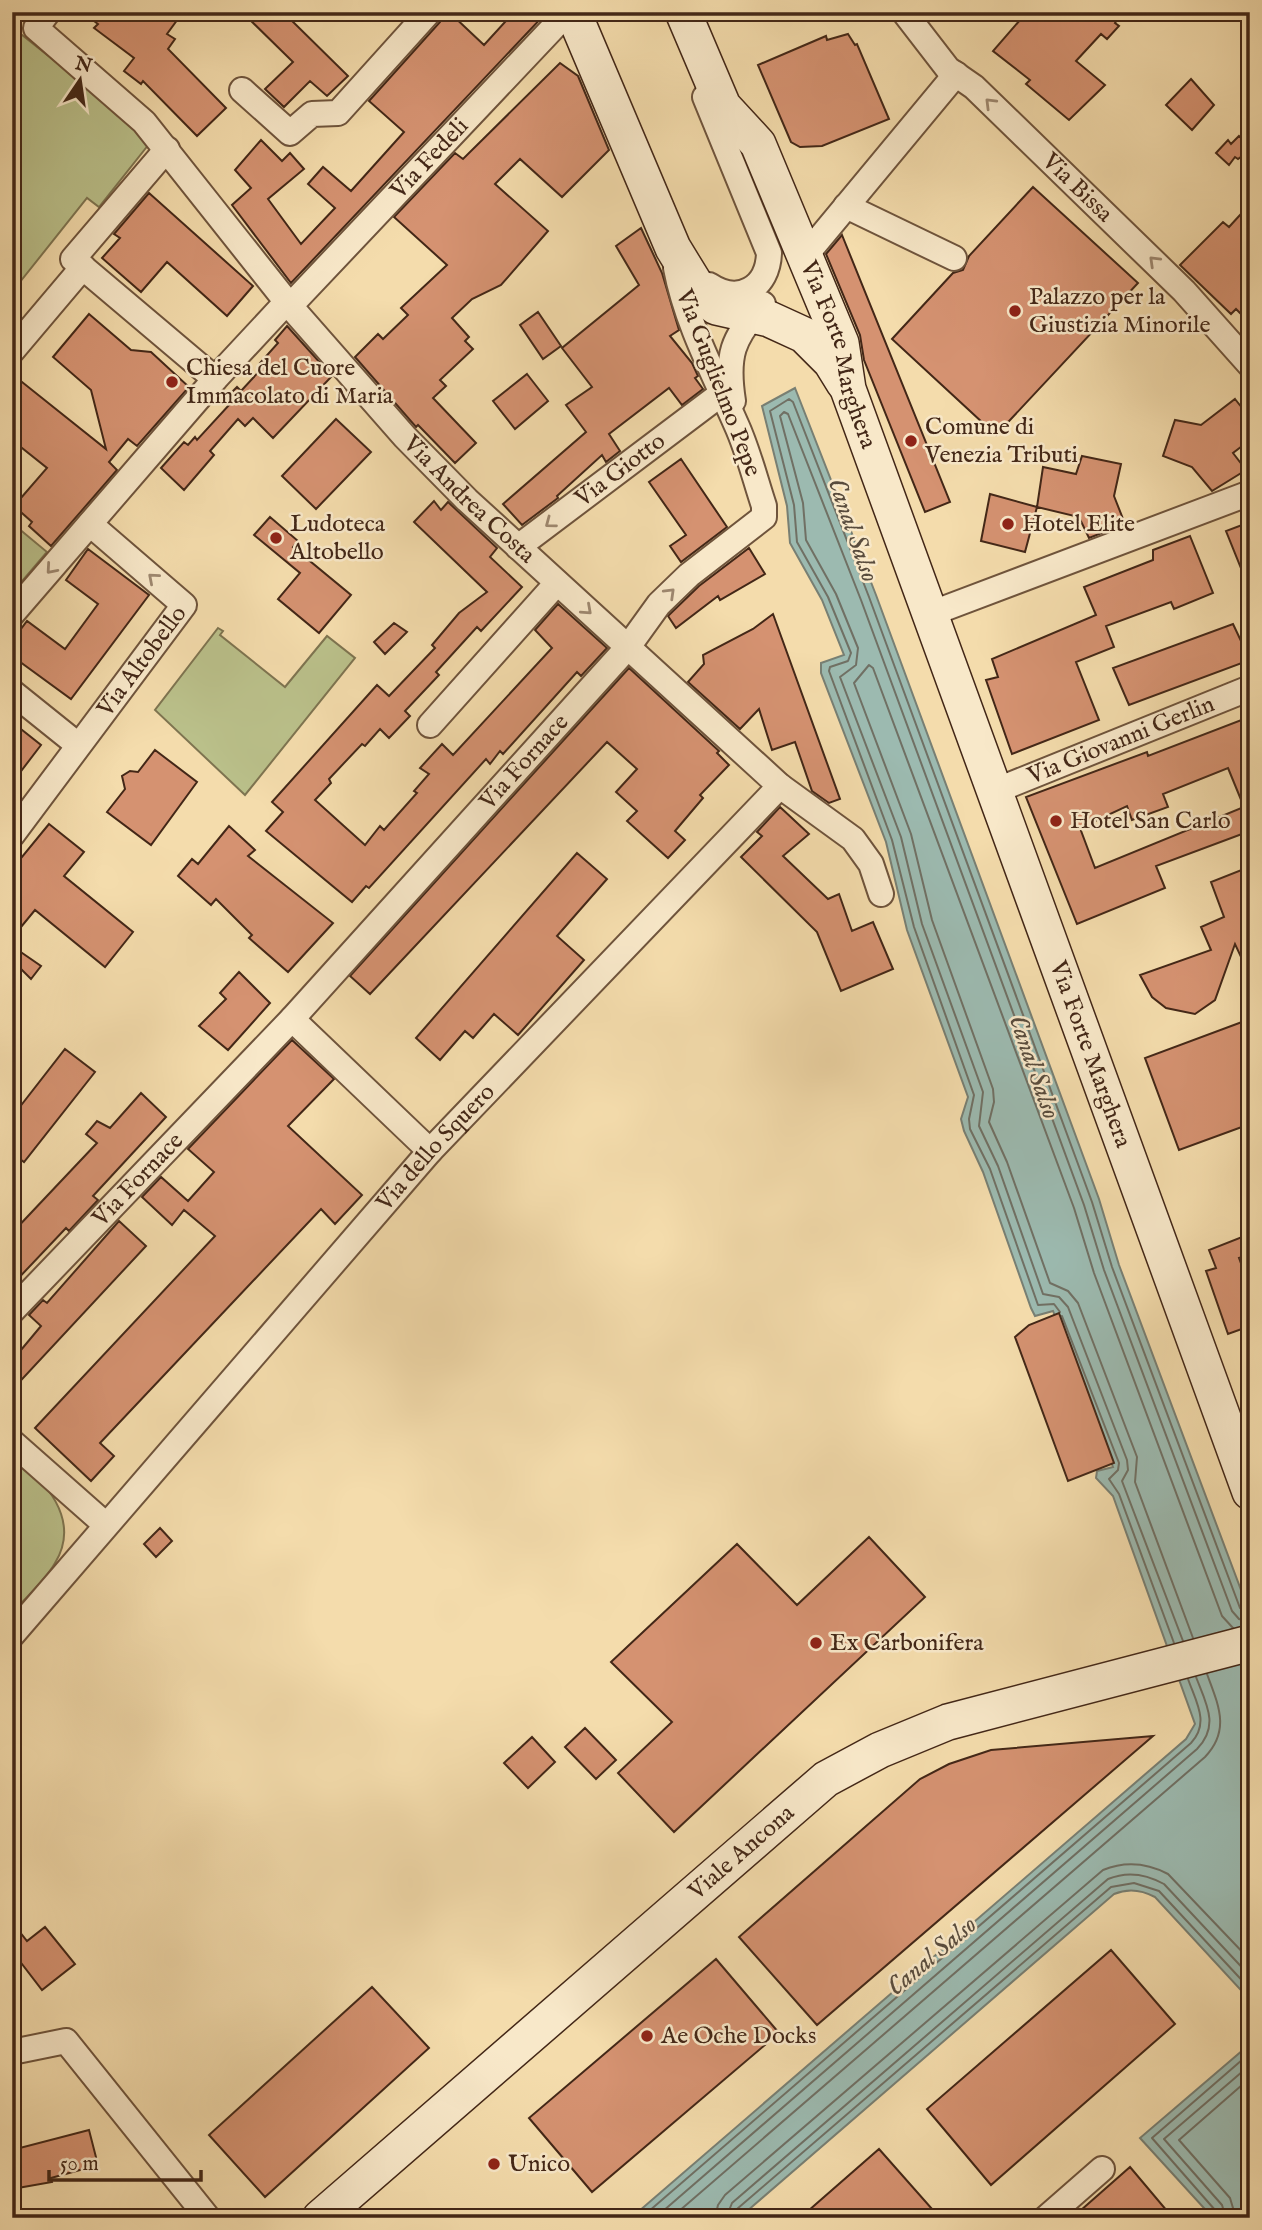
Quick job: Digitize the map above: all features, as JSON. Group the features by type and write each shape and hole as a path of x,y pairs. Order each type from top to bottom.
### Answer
{"street":[{"name":"Via Andrea Costa","path":"47,12 36,27 107,87 167,149 290,306 405,437 518,547 628,647 775,792 853,839 871,864 881,894"},
{"name":"Via Guglielmo Pepe","path":"570,12 673,248 700,292 716,307 765,319 804,335 817,345 848,389"},
{"name":"Via Fedeli","path":"290,306 570,12"},
{"path":"590,12 700,276 710,287 721,292 740,294 758,286 765,277 769,253 669,12"},
{"name":"Via Forte Marghera","path":"683,12 723,106 776,246 774,281 764,303 765,319 736,340 725,385"},
{"name":"Via Bissa","path":"904,12 931,49 1184,291 1250,365"},
{"path":"242,90 290,132 312,114 338,113 420,15"},
{"path":"805,256 956,74"},
{"name":"Via Forte Marghera","path":"723,106 758,144 841,343 848,389 1250,1492"},
{"path":"167,149 73,259 215,379"},
{"path":"846,206 954,258"},
{"name":"Via Guglielmo Pepe","path":"673,248 681,291 725,385 764,517"},
{"path":"12,351 84,268"},
{"path":"12,614 215,379 282,307 290,306"},
{"name":"Via Giotto","path":"518,547 725,385"},
{"path":"930,614 1250,494"},
{"name":"Via Fornace","path":"12,1311 292,1019 628,647 659,604 679,584 764,517"},
{"name":"Via Altobello","path":"12,835 184,605 90,524"},
{"path":"430,724 557,583"},
{"name":"Via Giovanni Gerlin","path":"995,791 1250,688"},
{"path":"12,692 78,744"},
{"name":"Via dello Squero","path":"106,1525 430,1152 775,792"},
{"path":"292,1019 430,1152"},
{"path":"12,1442 106,1525 12,1635"},
{"name":"Viale Ancona","path":"320,2218 826,1779 880,1749 948,1722 1250,1643"},
{"path":"12,2052 66,2041 208,2218"},
{"path":"1046,2218 1102,2169"}],"green space":[{"path":"12,27 153,139 99,207 87,198 12,292"},
{"path":"12,523 47,552 12,593"},
{"path":"218,628 223,631 220,635 285,687 327,636 355,658 245,795 155,710"},
{"path":"12,1453 47,1488 62,1516 64,1531 62,1547 51,1570 12,1613"}],"water":[{"name":"Canal Salso","path":"795,388 876,595 1099,1199 1119,1265 1250,1614 1250,2000 1155,1897 1135,1891 1119,1892 739,2218 631,2218 1186,1739 1195,1724 1113,1496 1096,1478 1097,1471 1113,1467 1053,1311 1035,1316 1031,1308 983,1172 964,1131 961,1119 968,1097 907,930 886,842 821,673 821,663 844,655 822,600 790,543 787,506 762,406"},
{"path":"1250,2044 1250,2218 1213,2218 1140,2138"}],"building":[{"path":"82,12 183,12 167,34 175,39 168,49 226,108 197,136 143,81 141,84 124,71 134,58 94,28 98,24"},
{"path":"242,12 283,12 348,76 327,96 310,81 284,107 265,89 293,62"},
{"path":"443,12 449,12 484,45 514,12 547,12 291,283 232,205 251,188 235,170 261,140 282,161 290,153 304,169 268,199 301,244 335,208 308,184 323,167 351,191 404,132 369,101 440,22"},
{"path":"1027,12 1123,12 1115,23 1119,26 1107,39 1101,34 1076,61 1105,85 1069,120 1026,84 1030,80 993,51"},
{"path":"848,34 855,45 857,44 889,119 822,146 800,147 791,142 758,65 826,36 827,40"},
{"path":"560,63 578,76 609,150 562,197 520,159 495,184 548,231 501,285 472,299 452,318 469,337 465,341 473,349 440,380 446,386 433,398 476,443 455,463 418,425 416,427 355,357 378,334 383,339 408,315 401,308 447,265 394,217 455,153 463,159"},
{"path":"1191,79 1214,105 1192,130 1166,105"},
{"path":"1239,136 1250,146 1250,150 1238,159 1235,157 1229,165 1216,153 1228,140 1231,144"},
{"name":"Palazzo per la Giustizia Minorile","path":"1033,187 1138,283 996,435 892,339 953,273 963,270 969,256"},
{"path":"149,193 253,286 227,316 167,262 141,292 102,258 120,238 114,234"},
{"path":"1250,204 1250,323 1236,309 1231,314 1180,265 1223,222 1229,227"},
{"path":"641,228 662,273 679,330 670,336 692,363 698,376 695,378 703,389 682,405 669,388 609,434 620,451 606,462 602,455 557,496 558,498 522,525 503,504 586,432 566,405 592,387 562,348 639,285 616,246"},
{"name":"Comune di Venezia Tributi","path":"842,235 950,502 925,512 864,360 860,335 826,254"},
{"path":"538,312 561,346 543,359 520,325"},
{"path":"89,314 131,350 151,352 189,387 137,446 128,439 109,462 117,470 51,546 29,526 32,522 14,506 47,468 12,440 12,434 20,425 12,419 12,374 106,449 91,390 53,357"},
{"path":"287,326 332,376 273,438 253,418 245,426 238,419 210,451 214,455 184,490 161,468 184,442 188,445 195,437 197,440 230,404 225,399 237,387 241,391 264,366 260,363 278,343 275,340"},
{"path":"527,374 548,401 515,429 493,401"},
{"path":"1235,399 1250,418 1250,440 1233,453 1246,470 1212,491 1192,467 1163,456 1175,420 1201,425"},
{"path":"336,419 371,452 316,509 282,476"},
{"name":"Hotel Elite","path":"1082,456 1121,464 1114,496 1125,524 1089,538 1079,517 1037,507 1043,467 1076,474"},
{"path":"681,459 727,527 681,562 670,546 686,535 649,482"},
{"name":"Hotel Elite","path":"990,494 1037,507 1025,552 981,541"},
{"path":"434,501 441,510 448,502 497,548 490,557 522,587 481,631 477,627 436,672 439,675 405,711 410,716 389,738 380,729 365,746 362,744 329,779 331,783 315,800 365,845 380,826 384,830 417,793 414,791 429,774 420,768 442,744 453,755 552,648 535,630 558,604 607,648 581,676 577,672 503,754 500,751 490,764 486,759 369,888 366,886 352,902 266,831 283,812 272,802 377,685 389,696 435,648 432,645 459,613 487,592 414,522"},
{"path":"270,517 298,541 293,547 351,595 319,633 278,599 300,573 254,535"},
{"path":"1250,522 1250,588 1249,588 1226,531"},
{"path":"1190,536 1213,593 1174,609 1171,602 1106,626 1114,647 1076,662 1099,720 1012,754 986,680 998,677 992,659 1096,615 1084,587 1153,560 1153,550"},
{"path":"749,548 765,574 720,600 718,596 676,628 668,616 699,586"},
{"path":"88,549 149,595 71,699 12,656 12,641 27,621 65,649 98,604 66,580"},
{"path":"773,614 840,799 829,803 812,791 795,742 772,750 759,709 740,729 688,682 704,664 703,655 753,629"},
{"path":"394,623 407,632 385,654 374,642"},
{"path":"1233,624 1250,660 1129,705 1113,668"},
{"path":"629,668 719,751 717,753 729,765 700,795 703,798 675,831 685,840 668,858 627,821 637,811 616,792 637,769 607,742 370,994 350,976"},
{"path":"1244,719 1250,732 1250,831 1156,866 1165,888 1077,924 1026,797 1147,752 1148,756","holes":["1228,768 1244,807 1095,868 1080,828 1127,806 1132,820 1168,807 1163,794"]},
{"path":"12,722 41,745 12,783"},
{"path":"155,750 197,782 151,845 107,812 125,789 122,776 130,771 138,772"},
{"path":"780,807 809,834 783,856 828,899 839,894 852,931 873,922 893,969 841,991 817,932 741,857 762,836 757,832"},
{"path":"49,824 84,852 64,876 133,932 105,967 35,910 12,938 12,869"},
{"path":"229,826 255,850 248,856 333,923 288,972 249,938 252,935 216,899 211,905 178,876 192,859 198,864"},
{"path":"577,853 607,879 557,936 584,960 518,1035 494,1014 473,1038 465,1031 440,1060 416,1038"},
{"path":"1244,869 1250,882 1250,976 1235,944 1215,1000 1195,1014 1166,1008 1152,997 1140,975 1211,950 1201,927 1224,917 1211,882"},
{"path":"12,946 41,966 31,979 12,960"},
{"path":"239,972 270,1003 228,1050 199,1026 226,999 220,993"},
{"path":"1250,1019 1250,1124 1179,1150 1145,1058"},
{"path":"292,1040 334,1079 288,1126 362,1195 335,1224 321,1209 100,1443 114,1456 91,1481 35,1428 215,1236 184,1210 172,1225 142,1197 161,1177 188,1201 214,1172 188,1149"},
{"path":"65,1049 95,1072 24,1162 12,1153 12,1117"},
{"path":"141,1093 166,1117 93,1196 98,1200 69,1231 66,1228 12,1285 12,1233 97,1143 86,1134 97,1121 110,1128"},
{"path":"119,1221 146,1246 12,1390 12,1342 21,1350 41,1326 29,1315 43,1300 47,1303"},
{"path":"1242,1237 1249,1255 1239,1258 1250,1288 1250,1326 1228,1334 1206,1271 1216,1268 1209,1250"},
{"path":"1059,1313 1114,1463 1068,1481 1015,1337 1029,1325"},
{"path":"160,1528 172,1541 156,1557 144,1544"},
{"name":"Ex Carbonifera","path":"869,1537 925,1597 674,1832 618,1773 672,1722 611,1662 737,1544 797,1605"},
{"path":"585,1728 616,1760 596,1779 565,1747"},
{"path":"1153,1736 817,2025 739,1937 920,1779 949,1764 991,1750"},
{"path":"532,1737 555,1762 528,1788 504,1763"},
{"path":"12,1922 27,1941 45,1927 75,1964 42,1990 12,1951"},
{"path":"1111,1950 1175,2024 991,2185 927,2109"},
{"path":"716,1959 779,2033 592,2192 529,2118"},
{"path":"372,1987 429,2048 265,2197 209,2135"},
{"path":"89,2130 98,2165 51,2178 52,2182 12,2189 12,2150"},
{"path":"879,2149 940,2218 800,2218"},
{"path":"1130,2167 1173,2218 1072,2218"}],"place":[{"name":"Palazzo per la Giustizia Minorile","path":"1015,311"},
{"name":"Chiesa del Cuore Immacolato di Maria","path":"172,382"},
{"name":"Comune di Venezia Tributi","path":"911,441"},
{"name":"Hotel Elite","path":"1008,524"},
{"name":"Ludoteca Altobello","path":"276,538"},
{"name":"Hotel San Carlo","path":"1056,821"},
{"name":"Ex Carbonifera","path":"816,1643"},
{"name":"Ae Oche Docks","path":"647,2036"},
{"name":"Unico","path":"494,2164"}]}
